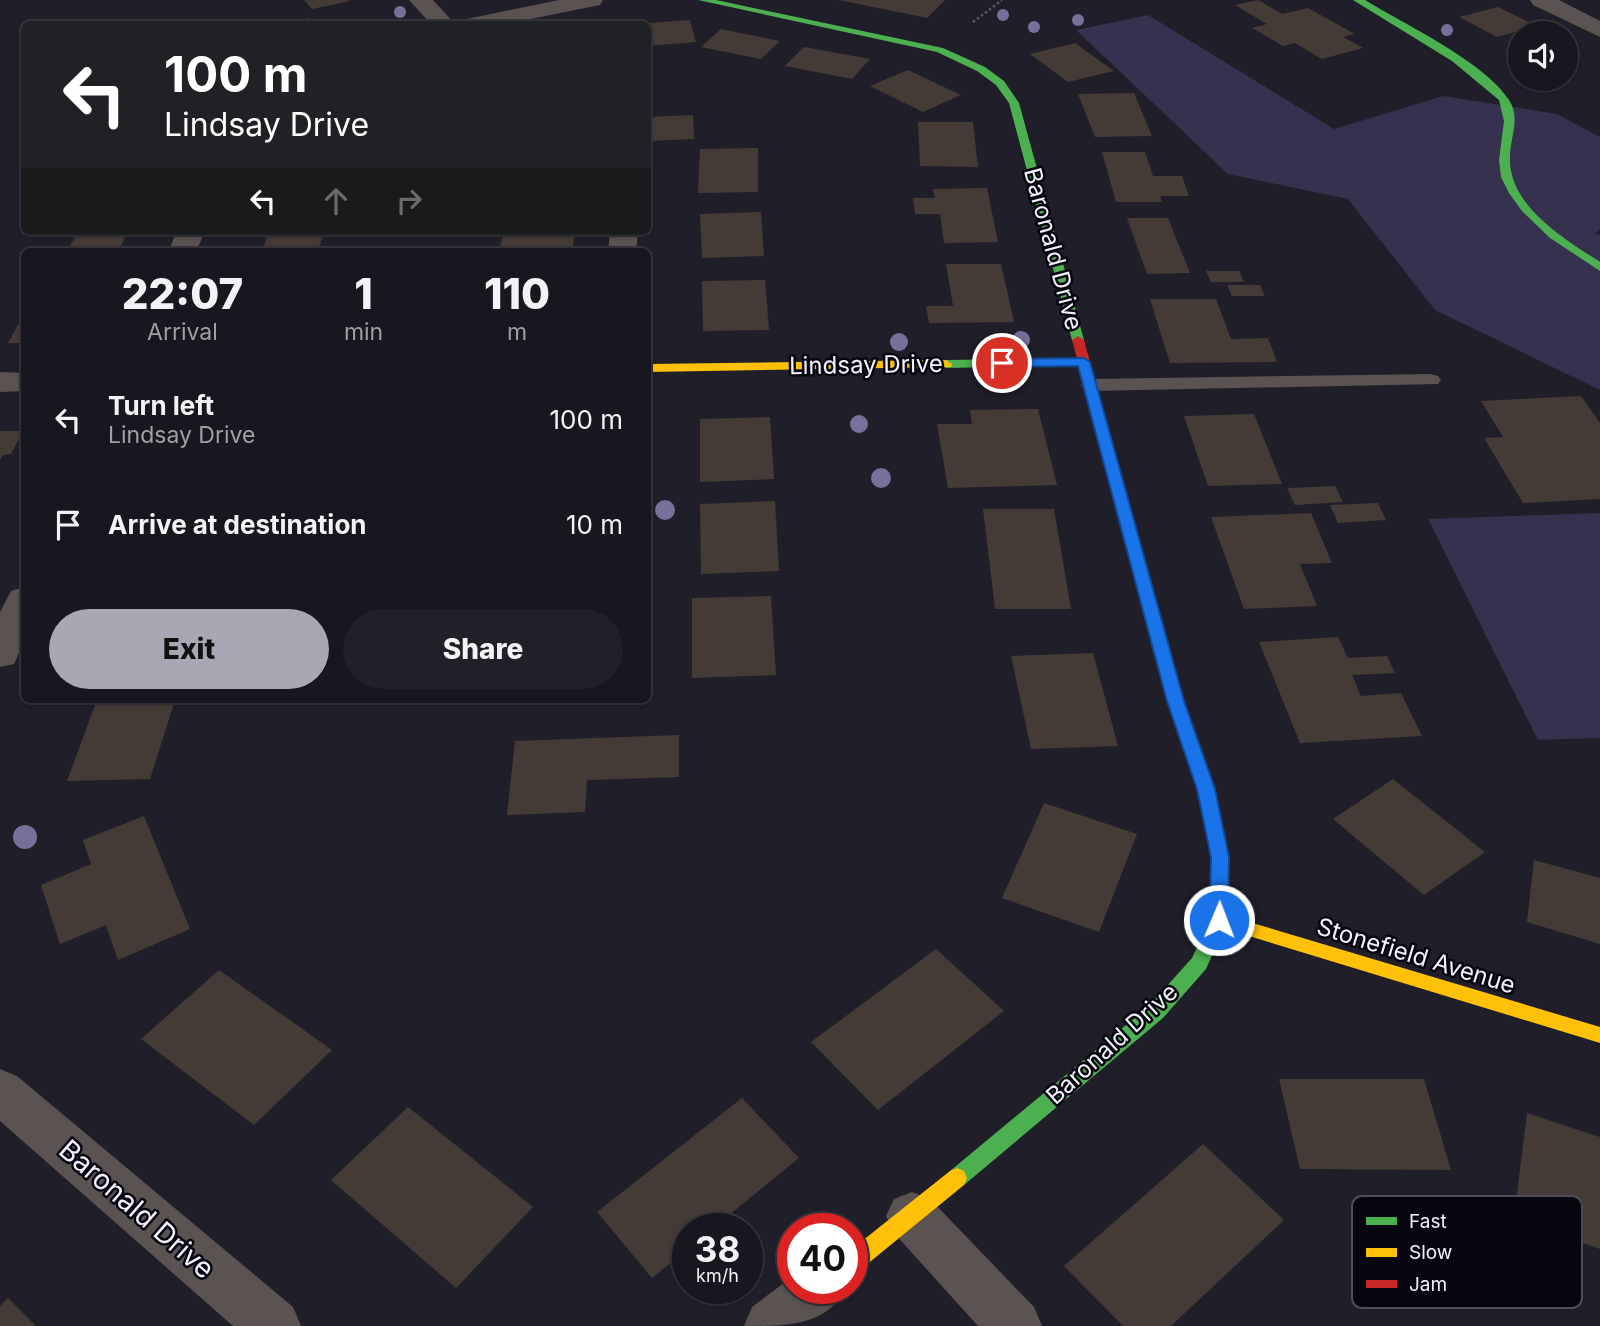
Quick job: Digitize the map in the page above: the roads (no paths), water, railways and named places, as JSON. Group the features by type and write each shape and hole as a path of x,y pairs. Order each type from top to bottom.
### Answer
{"street":[{"path":"420,0 440,21"},
{"path":"490,21 592,0"},
{"name":"Baronald Drive","path":"703,0 940,50 981,69 1000,83 1014,103 1175,701 1206,789 1220,857 1219,920 1199,962 1156,1012 868,1250"},
{"path":"1358,0 1472,71 1505,100 1510,122 1504,160 1508,184 1539,223 1600,267"},
{"path":"1541,0 1600,30"},
{"name":"Lindsay Drive","path":"651,369 1084,362"},
{"path":"0,382 21,382"},
{"path":"0,654 21,607"},
{"name":"Stonefield Avenue","path":"1219,920 1600,1035"},
{"name":"Baronald Drive","path":"0,1091 274,1326"},
{"path":"912,1216 1015,1326"},
{"path":"771,1326 799,1304"}],"lane":[{"path":"1091,385 1431,380"}]}
